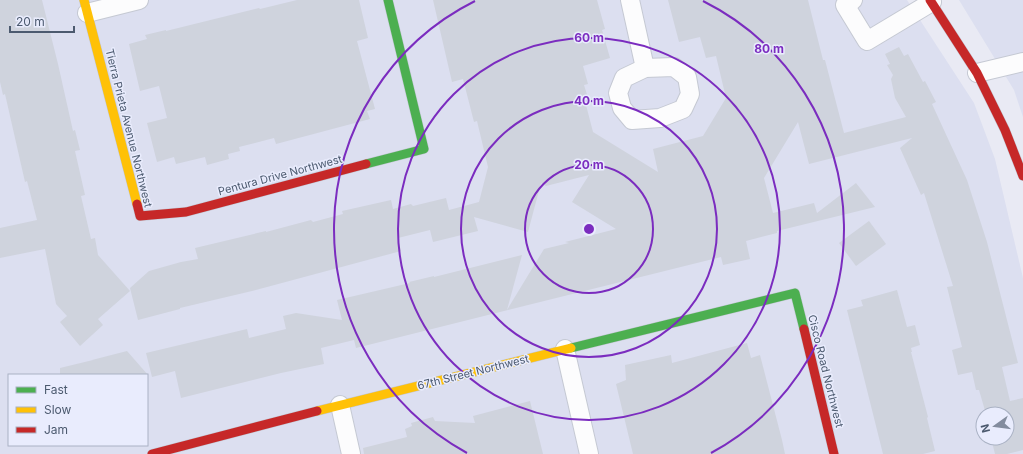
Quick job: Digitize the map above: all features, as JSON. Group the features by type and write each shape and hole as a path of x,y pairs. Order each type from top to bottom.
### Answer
{"street":[{"path":"86,6 140,0"},
{"name":"Pentura Drive Northwest","path":"140,216 186,212 424,149 388,0"},
{"path":"630,0 646,68"},
{"path":"853,0 845,5 867,41 931,1 977,73 1005,130 1023,176"},
{"name":"Tierra Prieta Avenue Northwest","path":"86,6 140,216"},
{"path":"977,73 1023,62"},
{"name":"67th Street Northwest","path":"152,454 340,405 795,293"},
{"name":"Cisco Road Northwest","path":"795,293 834,454"},
{"path":"565,349 589,454"},
{"path":"340,405 351,454"}],"shaded area":[{"path":"0,0 907,0 974,103 995,159 1023,278 1023,454 0,454"},
{"path":"959,0 1023,0 1023,117 1014,90"}],"building":[{"path":"0,0 42,0 73,131 75,130 80,150 75,151 85,195 81,196 91,239 95,238 98,255 130,291 98,319 103,325 80,346 60,322 67,316 56,304 45,249 0,258 0,228 37,220 27,181 25,182 5,94 3,95 0,82"},
{"path":"297,0 359,0 368,38 357,41 375,109 367,111 370,119 276,144 274,138 239,147 240,151 228,154 229,159 207,165 205,157 176,164 174,157 157,162 147,123 167,118 159,86 140,91 129,44 147,39 145,35"},
{"path":"433,0 597,0 605,29 602,30 610,58 583,66 588,84 584,85 590,104 586,105 593,132 658,172 653,149 703,136 726,98 716,56 706,58 700,37 679,42 668,0 808,0 844,133 906,117 895,98 891,79 893,75 887,65 890,64 885,54 899,47 904,56 908,54 936,102 932,104 967,180 987,242 1018,363 1002,367 1010,401 1023,398 1023,450 1007,454 995,454 993,446 1015,446 1015,406 984,406 979,390 976,390 972,372 958,375 952,350 962,347 947,287 953,286 924,193 921,195 900,148 912,138 809,164 798,122 764,178 773,213 814,203 817,213 856,183 875,207 777,231 777,233 746,241 750,259 723,265 721,257 356,348 354,340 321,348 324,364 181,398 175,371 152,377 146,353 247,329 249,338 286,329 283,316 296,313 342,320 337,300 522,255 507,310 544,249 616,229 572,202 589,175 546,186 541,183 528,232 474,217 478,231 433,242 430,230 398,238 401,251 138,320 130,288 149,271 198,259 195,248 311,220 313,222 343,214 342,211 391,200 393,209 411,204 413,206 446,198 449,210 479,202 488,167 477,121 474,122 463,79 452,82"},
{"path":"869,221 886,244 856,266 839,243"},
{"path":"897,290 907,327 915,325 920,345 911,348 911,352 928,417 935,451 923,454 883,454 847,310 863,306 861,300"},
{"path":"747,343 751,358 760,355 785,454 633,454 616,384 626,380 625,365 671,355 672,363"},
{"path":"127,351 147,374 60,374 60,368"},
{"path":"530,401 543,454 364,454 363,448 407,437 405,429 412,426 411,423 433,417 435,421 475,423 473,416"}],"traffic: fast":[{"path":"366,164 424,149 388,0"},
{"path":"571,348 795,293 804,329"}],"traffic: slow":[{"path":"84,0 137,204"},
{"path":"317,411 571,348"}],"traffic: jam":[{"path":"930,0 977,73 1005,130 1023,176"},
{"path":"137,204 140,216 186,212 366,164"},
{"path":"804,329 834,454"},
{"path":"152,454 317,411"}]}
